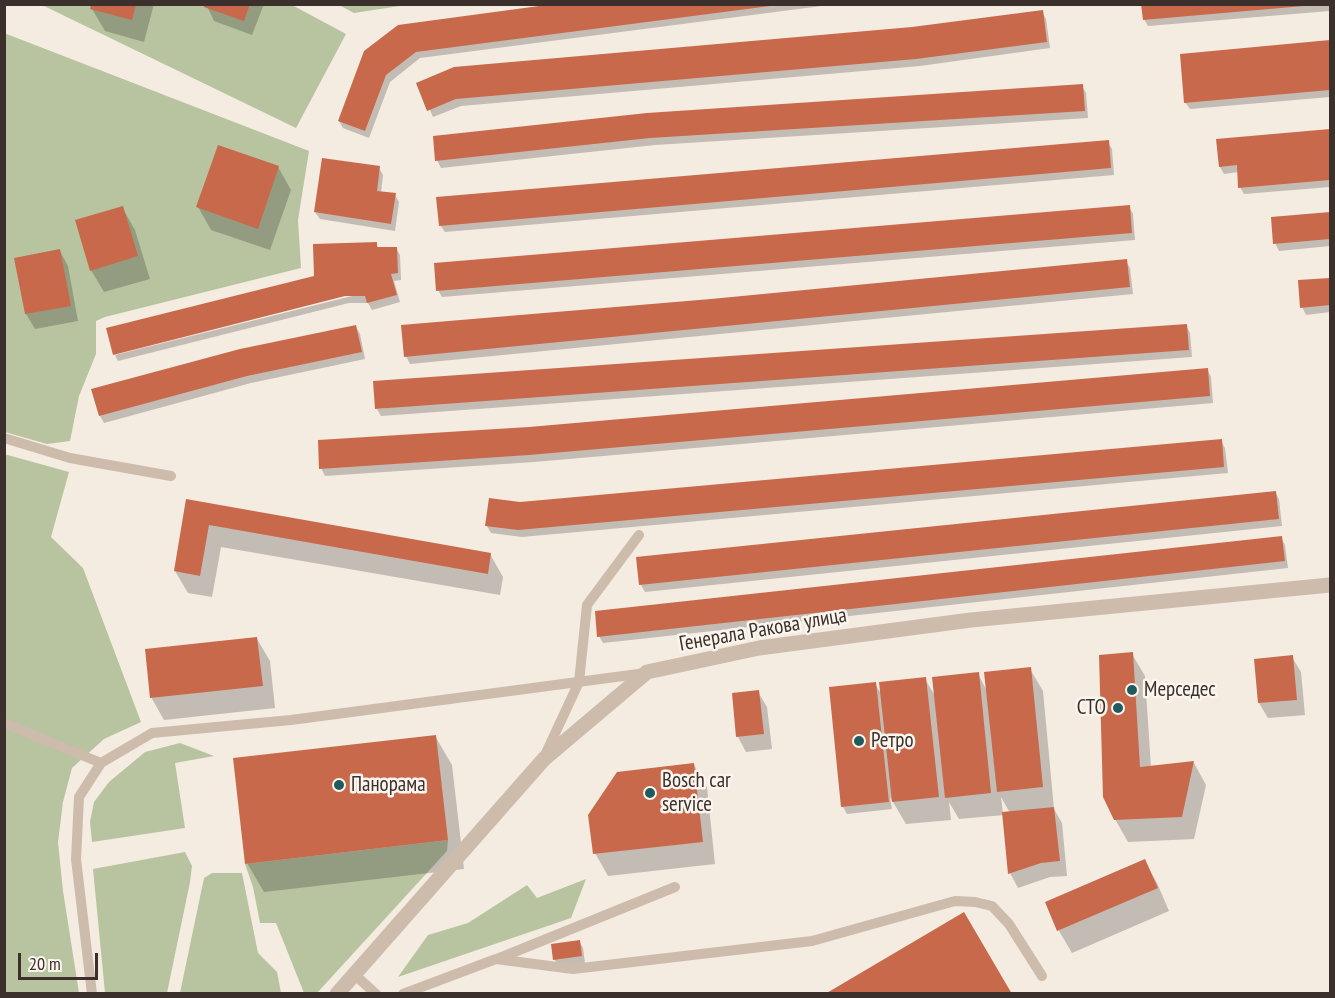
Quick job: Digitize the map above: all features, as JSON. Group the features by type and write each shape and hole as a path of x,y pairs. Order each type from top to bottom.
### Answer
{"street":[{"name":"Генерала Ракова улица","path":"337,993 544,759 648,672 759,648 971,620 1330,585"}],"lane":[{"path":"4,438 70,458 171,476"},
{"path":"544,759 579,682 587,604 639,535"},
{"path":"92,993 76,859 79,797 101,763 152,733 291,720 648,672"},
{"path":"4,723 101,763"},
{"path":"403,993 496,959 675,887"},
{"path":"496,959 573,969 812,941 956,901 992,906 1009,924 1042,976"},
{"path":"355,975 376,993"}],"green space":[{"path":"42,5 292,5 346,34 296,128"},
{"path":"339,5 406,5 354,13"},
{"path":"4,33 309,151 298,220 301,268 96,321 96,354 79,396 70,441 47,444 5,432"},
{"path":"4,454 69,472 51,537 83,568 141,722 104,739 72,768 63,802 58,842 79,993 5,993"},
{"path":"180,743 214,756 175,763 185,828 92,842 90,822 94,802 109,782 145,752"},
{"path":"448,840 447,851 317,993 304,993 276,923 260,923 253,887 245,864"},
{"path":"185,852 192,866 190,882 167,993 105,993 93,869"},
{"path":"212,873 242,873 258,953 277,972 281,993 180,993 204,878"},
{"path":"586,879 571,918 398,977 428,935 468,923 527,885 537,898"}],"building":[{"path":"204,4 250,4 244,21 204,7"},
{"path":"554,4 770,6 416,52 386,75 365,131 338,121 364,51 398,25"},
{"path":"1141,4 1304,4 1304,6 1143,20"},
{"path":"91,5 136,5 132,20 90,9"},
{"path":"1043,10 1047,42 916,59 456,99 427,111 416,83 454,67 912,27"},
{"path":"1330,40 1330,90 1184,103 1180,54"},
{"path":"1083,84 1085,111 650,138 435,161 433,136 647,113"},
{"path":"1330,129 1330,180 1238,188 1237,165 1219,167 1216,139"},
{"path":"1109,140 1111,168 439,226 436,197"},
{"path":"218,145 279,166 258,229 196,207"},
{"path":"322,158 380,166 377,191 396,193 391,224 314,212"},
{"path":"1130,205 1132,233 436,291 434,263"},
{"path":"123,206 138,256 90,271 75,220"},
{"path":"1330,212 1330,239 1273,244 1271,217"},
{"path":"377,242 377,247 397,247 398,273 391,274 397,295 367,303 365,296 345,296 113,355 106,328 314,276 313,244"},
{"path":"60,249 71,306 25,314 14,258"},
{"path":"1127,259 1130,287 404,357 401,325 711,299"},
{"path":"1330,278 1330,305 1300,308 1298,280"},
{"path":"1187,324 1189,350 375,409 373,381"},
{"path":"356,325 362,352 247,376 99,416 91,389 240,349"},
{"path":"1208,368 1210,396 529,455 319,469 318,440 529,427"},
{"path":"1222,439 1224,467 518,530 485,526 489,498 520,502"},
{"path":"1276,491 1279,519 639,585 636,557"},
{"path":"186,499 491,553 488,574 209,525 200,576 174,571"},
{"path":"1282,536 1285,561 597,637 595,611"},
{"path":"257,637 263,686 150,698 145,649"},
{"name":"СТО","path":"1133,652 1140,767 1194,761 1182,817 1114,820 1103,797 1099,655"},
{"path":"1293,655 1297,700 1258,703 1254,659"},
{"path":"1031,667 1043,787 997,792 984,672"},
{"path":"979,672 991,793 945,798 932,677"},
{"path":"926,677 939,797 892,802 879,682"},
{"path":"876,682 889,802 841,807 829,687"},
{"path":"759,690 764,734 736,737 732,693"},
{"name":"Панорама","path":"436,735 448,840 245,864 233,758"},
{"name":"Bosch car service","path":"694,763 703,842 593,854 588,815 617,772"},
{"path":"1054,807 1060,861 1041,863 1008,874 1002,812"},
{"path":"1145,859 1158,888 1057,931 1045,902"},
{"path":"964,912 1012,994 825,994"},
{"path":"580,940 582,956 553,960 551,944"}],"place":[{"name":"Мерседес","path":"1132,690"},
{"name":"СТО","path":"1118,708"},
{"name":"Ретро","path":"859,741"},
{"name":"Панорама","path":"339,785"},
{"name":"Bosch car service","path":"650,793"}]}
